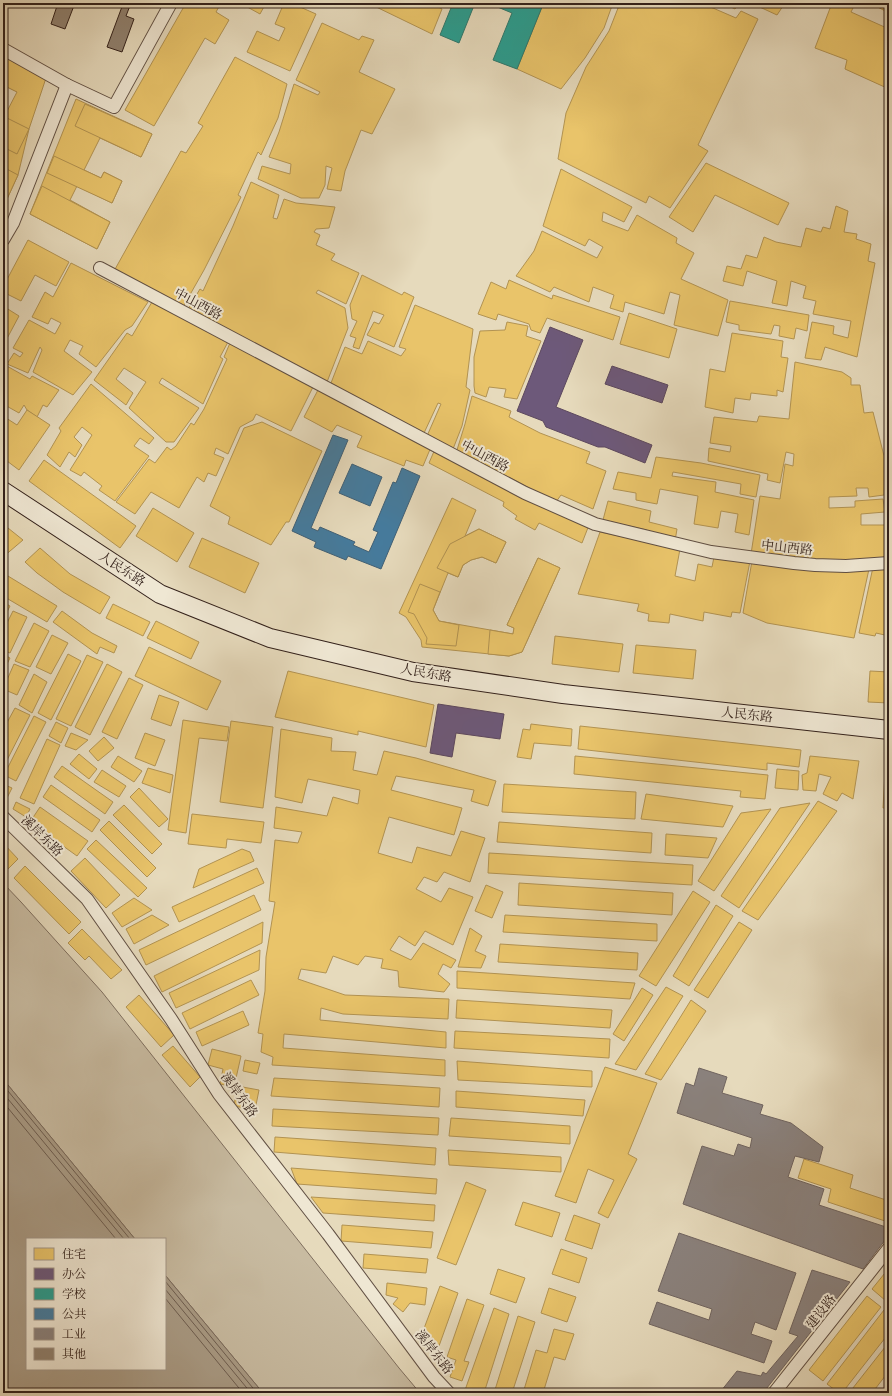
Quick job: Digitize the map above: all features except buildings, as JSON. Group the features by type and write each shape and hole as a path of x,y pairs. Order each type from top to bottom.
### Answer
{"main road":[{"name":"人民东路","path":"3,491 160,594 270,638 413,672 547,692 889,730"}],"street":[{"path":"3,49 67,85 114,107 171,3"},
{"path":"3,240 13,223 67,85"},
{"name":"中山西路","path":"100,268 525,493 595,524 711,552 794,563 846,566 889,562"},
{"name":"溪岸东路","path":"3,817 87,899 171,1019 219,1094 328,1234 434,1377 449,1393"},
{"name":"建设路","path":"774,1393 889,1248"}],"shaded area":[{"path":"3,883 102,992 420,1393 263,1393 166,1276 166,1238 134,1238 3,1079"}],"water":[{"path":"3,1079 134,1238 26,1238 26,1370 166,1370 166,1276 263,1393 3,1393"}]}
